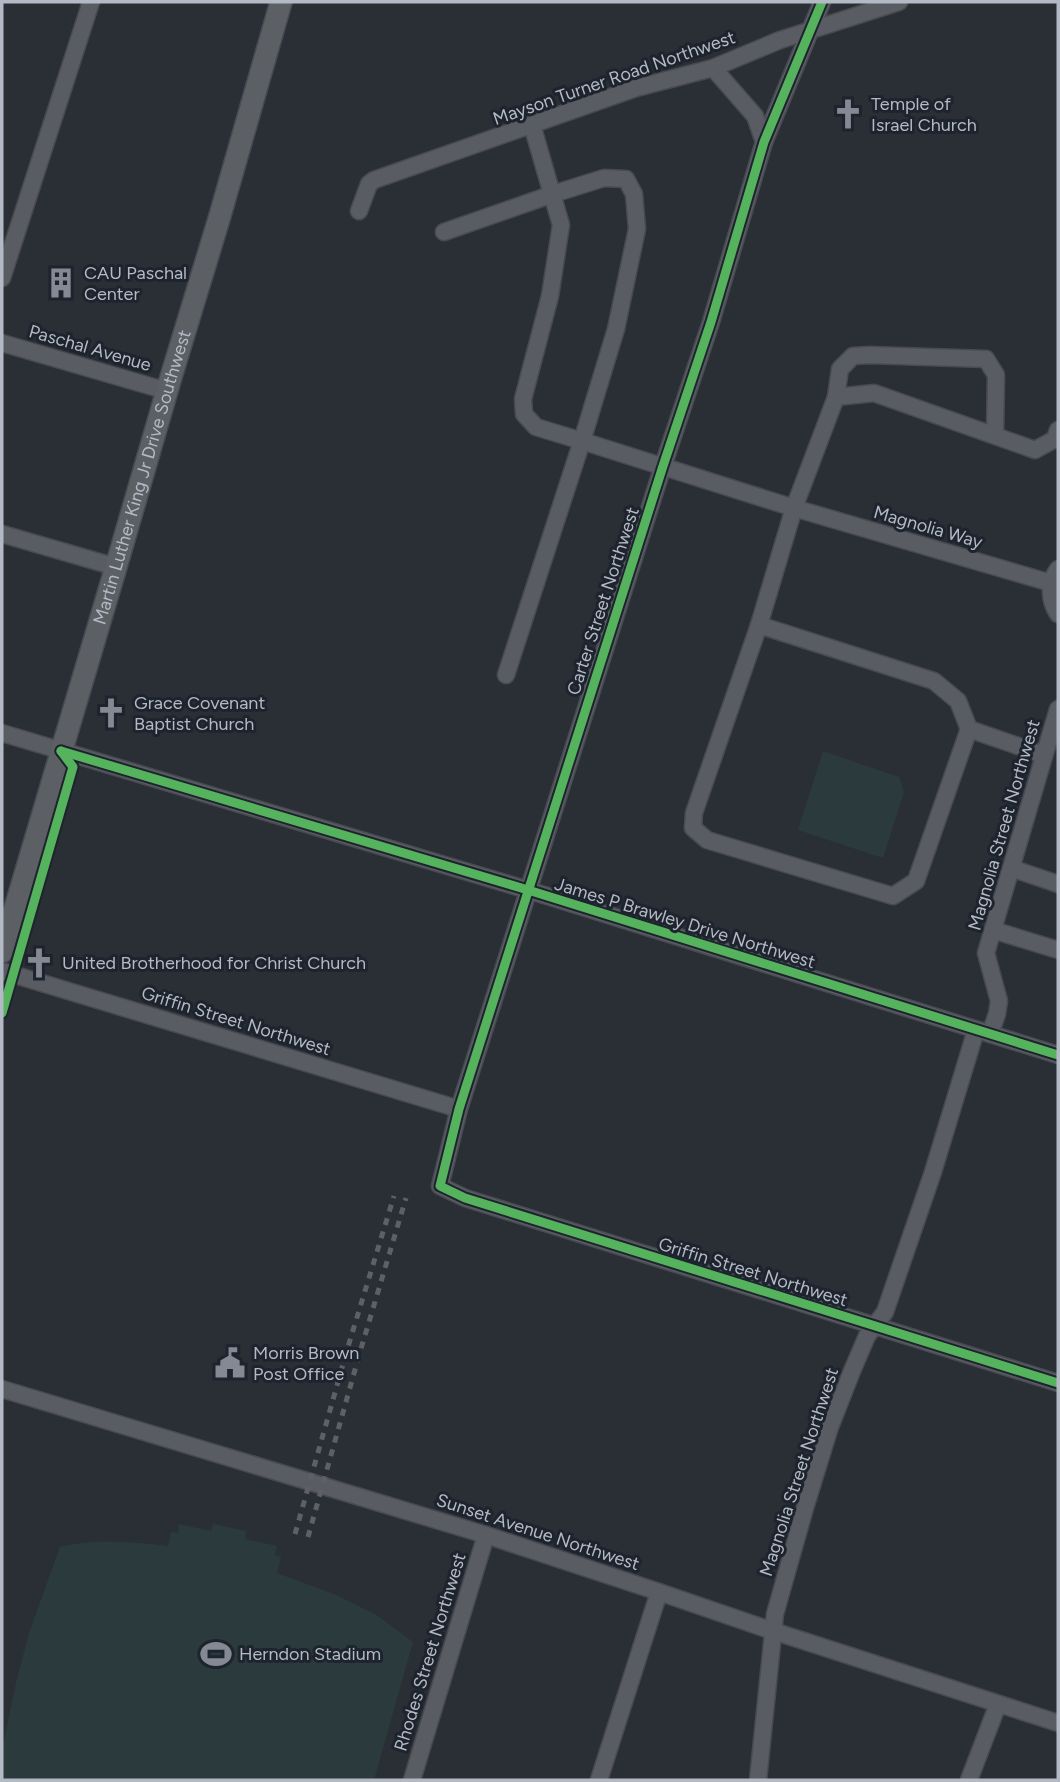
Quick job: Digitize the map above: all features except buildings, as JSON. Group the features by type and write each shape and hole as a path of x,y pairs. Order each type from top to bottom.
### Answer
{"main road":[{"name":"Martin Luther King Jr Drive Southwest","path":"2,952 281,2"}],"street":[{"path":"2,278 92,2"},
{"name":"Carter Street Northwest","path":"440,1186 459,1109 711,322 764,142 822,2"},
{"name":"Mayson Turner Road Northwest","path":"359,211 369,184 374,180 636,88 713,68 780,40 899,2"},
{"path":"713,68 755,116 764,142"},
{"path":"532,125 553,194"},
{"path":"444,232 604,178 626,179 634,194 637,229 616,329 506,675"},
{"name":"Magnolia Way","path":"553,194 561,225 550,296 523,399 524,414 536,427 787,506 1055,576"},
{"name":"Paschal Avenue","path":"2,343 167,391"},
{"path":"759,625 934,681 958,701 969,729 916,881 893,896 707,840 693,828 694,813 759,625 787,506 836,397 841,369 853,356 986,359 996,375 995,435"},
{"path":"836,397 874,393 1035,450 1055,439 1058,430"},
{"path":"2,534 116,567"},
{"path":"1055,576 1051,596 1058,614"},
{"name":"Magnolia Street Northwest","path":"758,1780 777,1606 830,1427 867,1336 885,1312 983,1032 997,1014 999,1001 986,953 1058,709"},
{"path":"969,729 1044,755"},
{"name":"James P Brawley Drive Northwest","path":"2,733 528,890 1058,1055"},
{"path":"1011,868 1058,884"},
{"path":"993,930 1058,950"},
{"name":"Griffin Street Northwest","path":"2,971 459,1109"},
{"name":"Griffin Street Northwest","path":"440,1186 464,1198 1058,1383"},
{"name":"Sunset Avenue Northwest","path":"2,1389 486,1535 1058,1723"},
{"name":"Rhodes Street Northwest","path":"412,1780 486,1535"},
{"path":"599,1780 659,1592"},
{"path":"969,1780 998,1704"}],"shaded area":[{"path":"823,751 899,777 904,792 883,858 798,830"},
{"name":"Herndon Stadium","path":"179,1524 211,1531 213,1524 246,1531 245,1539 277,1546 275,1555 281,1557 277,1573 334,1594 375,1614 413,1642 374,1780 2,1780 2,1750 16,1683 29,1633 60,1547 100,1542 168,1546 171,1532 178,1533"}],"railway":[{"path":"295,1534 394,1196"},
{"path":"308,1537 406,1198"}],"cycle path":[{"path":"822,2 764,142 711,322 459,1109 440,1186 465,1198 1058,1383"},
{"path":"61,751 528,890 1058,1055"},
{"path":"2,1013 73,767 61,751"}],"place":[{"name":"Temple of Israel Church","path":"848,114"},
{"name":"CAU Paschal Center","path":"61,283"},
{"name":"Grace Covenant Baptist Church","path":"111,713"},
{"name":"United Brotherhood for Christ Church","path":"39,963"},
{"name":"Morris Brown Post Office","path":"230,1363"},
{"name":"Herndon Stadium","path":"216,1654"}]}
